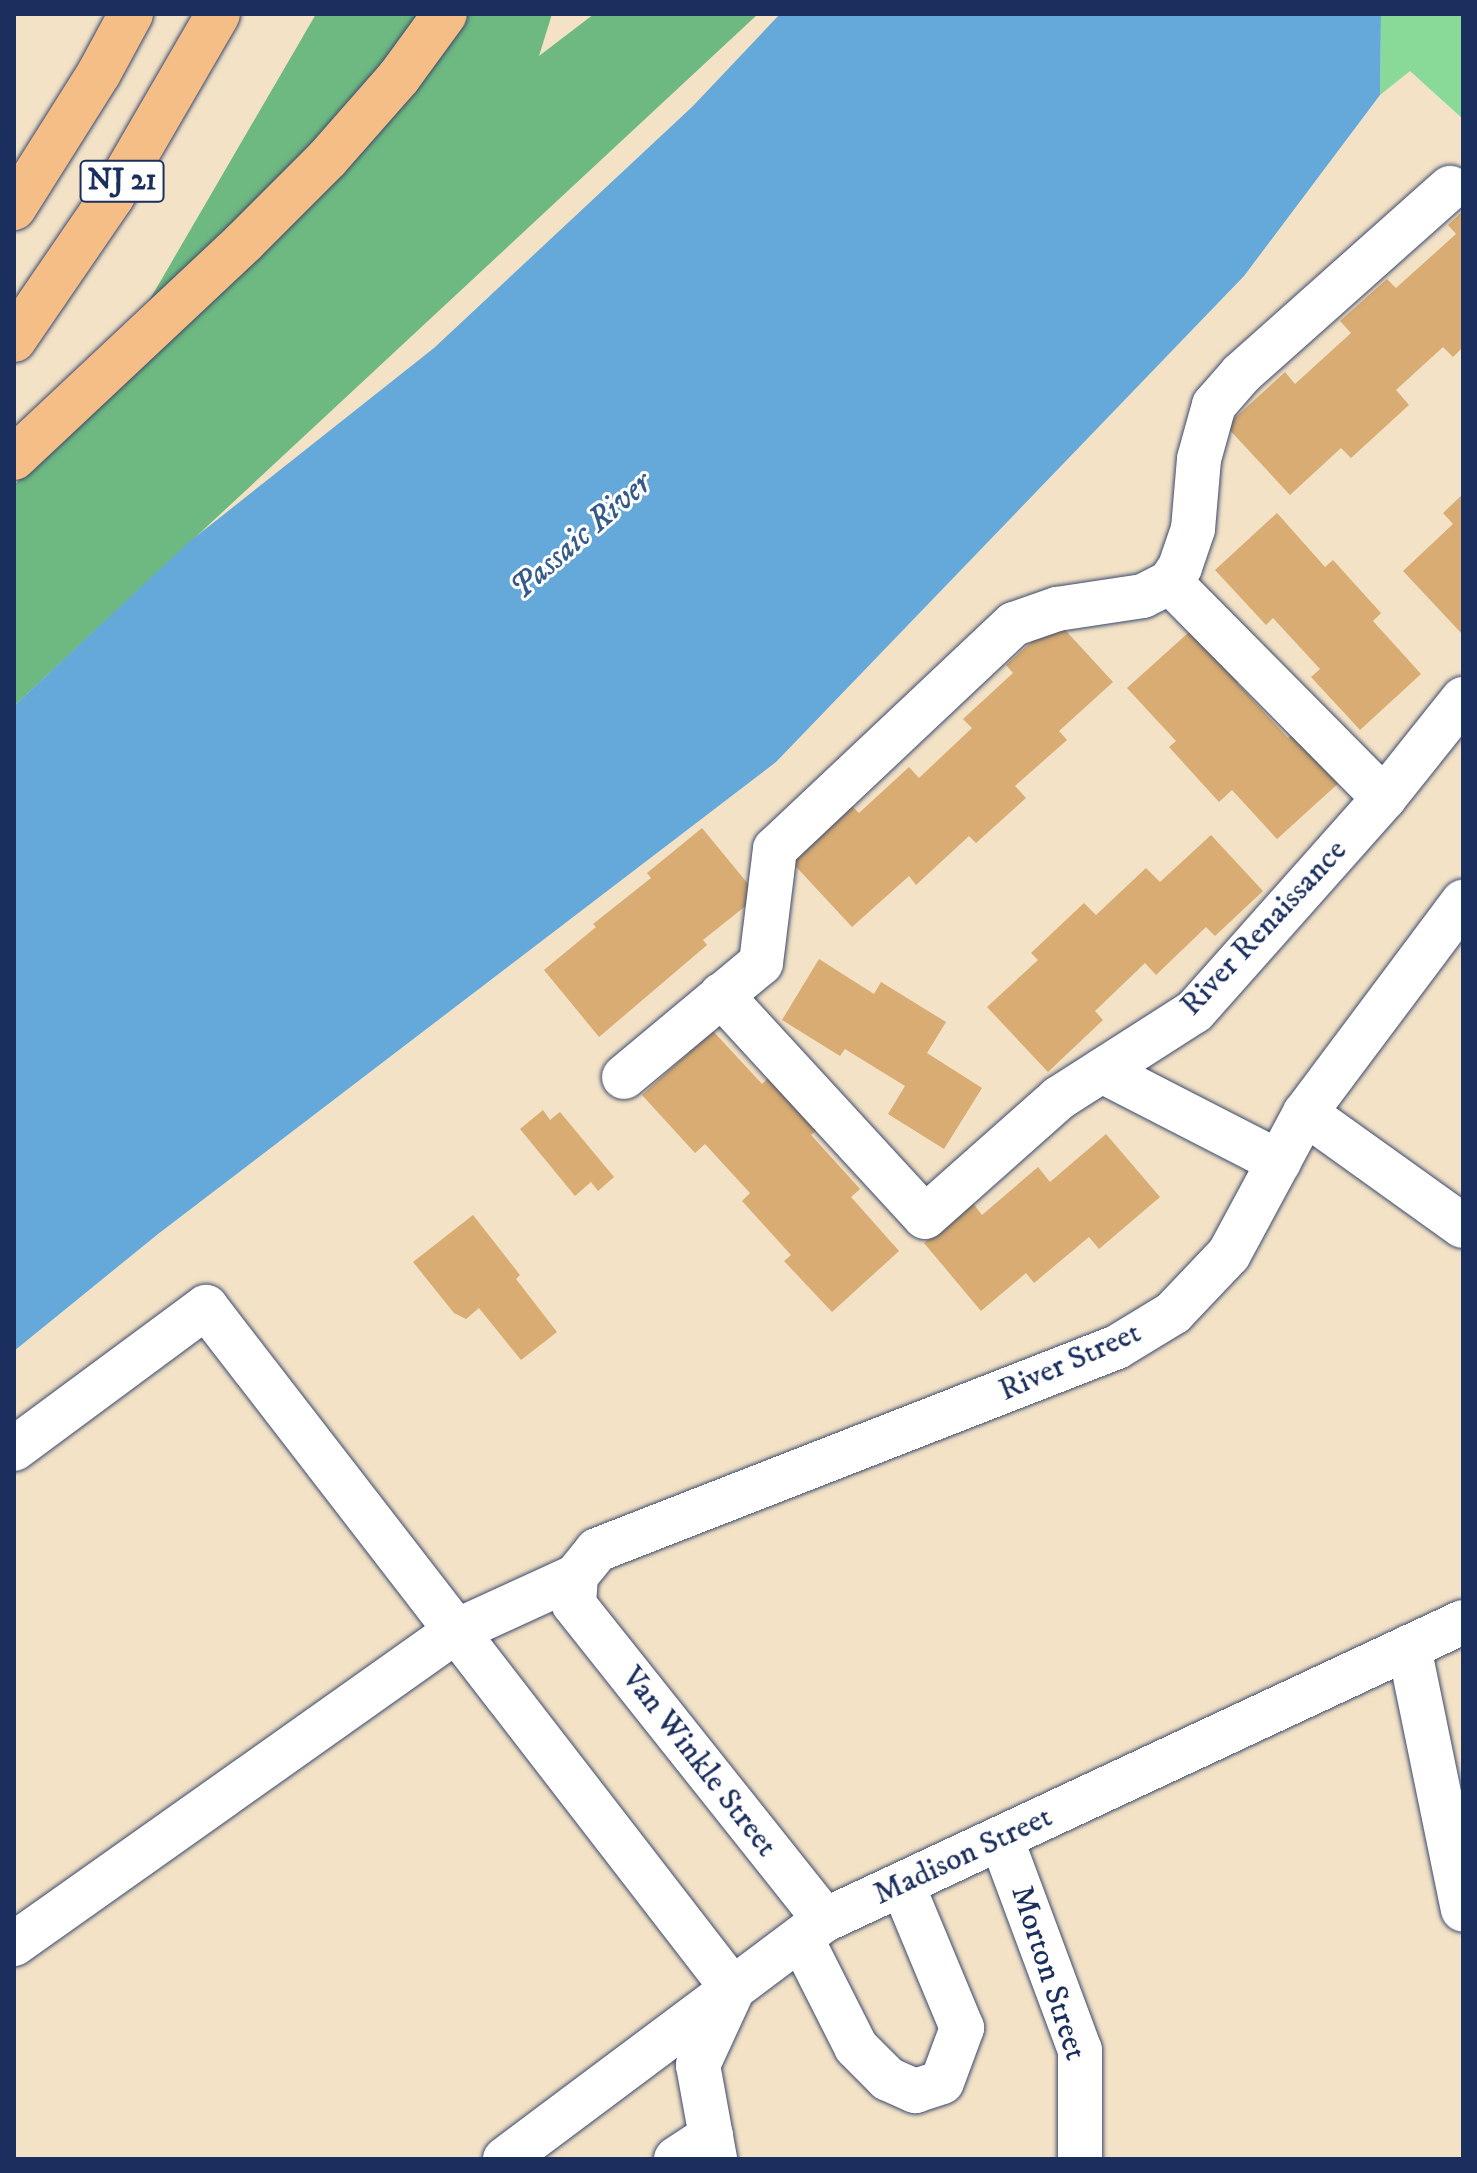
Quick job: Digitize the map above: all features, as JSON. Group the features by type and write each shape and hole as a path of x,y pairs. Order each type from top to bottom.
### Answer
{"highway":[{"name":"NJ 21","path":"14,208 99,73 131,14"},
{"name":"NJ 21","path":"14,340 112,197 218,14"},
{"path":"14,458 244,242 327,159 399,77 445,14"}],"street":[{"path":"624,1077 761,963 775,849 1014,624 1057,609 1143,596 1170,582 1180,567 1193,529 1199,459 1214,405 1241,374 1450,188"},
{"path":"1170,582 1384,798"},
{"name":"River Renaissance","path":"721,995 925,1217 1059,1098 1195,1011 1458,716"},
{"name":"River Street","path":"575,1590 597,1550 1117,1347 1173,1313 1229,1254 1305,1113 1463,902"},
{"path":"1102,1071 1279,1162"},
{"path":"1305,1113 1463,1226"},
{"path":"14,1449 206,1307 733,1989 698,2065 701,2151"},
{"path":"14,1944 456,1631 575,1590"},
{"name":"Van Winkle Street","path":"575,1590 813,1929 856,2047 888,2079 915,2091 942,2082 962,2028 902,1884"},
{"name":"Madison Street","path":"505,2159 813,1929 902,1884 1463,1622"},
{"path":"1409,1647 1463,1909"},
{"name":"Morton Street","path":"1001,1838 1080,2050 1080,2159"}],"green space":[{"path":"316,14 552,14 539,56 594,14 758,14 14,706 14,486 114,361"},
{"path":"1381,14 1463,14 1463,119 1410,71 1380,95"}],"water":[{"name":"Passaic River","path":"780,14 1381,14 1380,95 1244,276 776,762 158,1234 14,1351 14,706 189,542 434,348 693,106"}],"building":[{"path":"1463,211 1463,347 1453,357 1443,347 1396,390 1409,405 1351,458 1341,448 1290,495 1226,426 1285,372 1295,384 1351,333 1340,321 1387,279 1396,288 1456,234 1448,225"},
{"path":"1463,494 1463,635 1403,571 1453,524 1443,513"},
{"path":"1277,513 1325,567 1333,560 1381,613 1373,621 1421,674 1360,730 1311,677 1320,669 1273,618 1266,625 1215,570"},
{"path":"1056,620 1113,682 1059,731 1067,740 1015,786 1026,798 976,843 969,836 916,885 909,876 852,927 788,858 848,802 859,813 909,767 919,778 972,728 963,719 1013,673 1006,665"},
{"path":"1198,624 1246,676 1237,683 1288,738 1295,731 1341,781 1277,839 1232,790 1219,802 1169,747 1176,741 1127,688"},
{"path":"702,828 758,896 703,940 707,945 599,1037 544,970 596,927 593,924 651,878 647,873"},
{"path":"1211,835 1263,891 1215,936 1206,927 1156,975 1145,963 1095,1011 1103,1020 1048,1072 987,1007 1038,960 1031,953 1084,903 1096,915 1146,868 1160,882"},
{"path":"819,959 874,994 881,982 946,1022 927,1053 982,1088 944,1149 888,1114 905,1086 845,1049 840,1056 782,1020"},
{"path":"713,1031 762,1084 769,1077 817,1130 811,1135 860,1189 851,1197 899,1251 832,1312 784,1261 791,1255 742,1201 750,1193 705,1144 695,1153 642,1095"},
{"path":"543,1110 550,1120 560,1112 614,1177 598,1191 591,1182 575,1196 520,1129"},
{"path":"1106,1134 1160,1197 1099,1249 1089,1237 1034,1283 1026,1273 981,1311 924,1243 972,1202 982,1215 1038,1167 1050,1182"},
{"path":"473,1215 520,1275 516,1279 557,1332 521,1360 479,1308 466,1319 454,1313 413,1262"}]}
